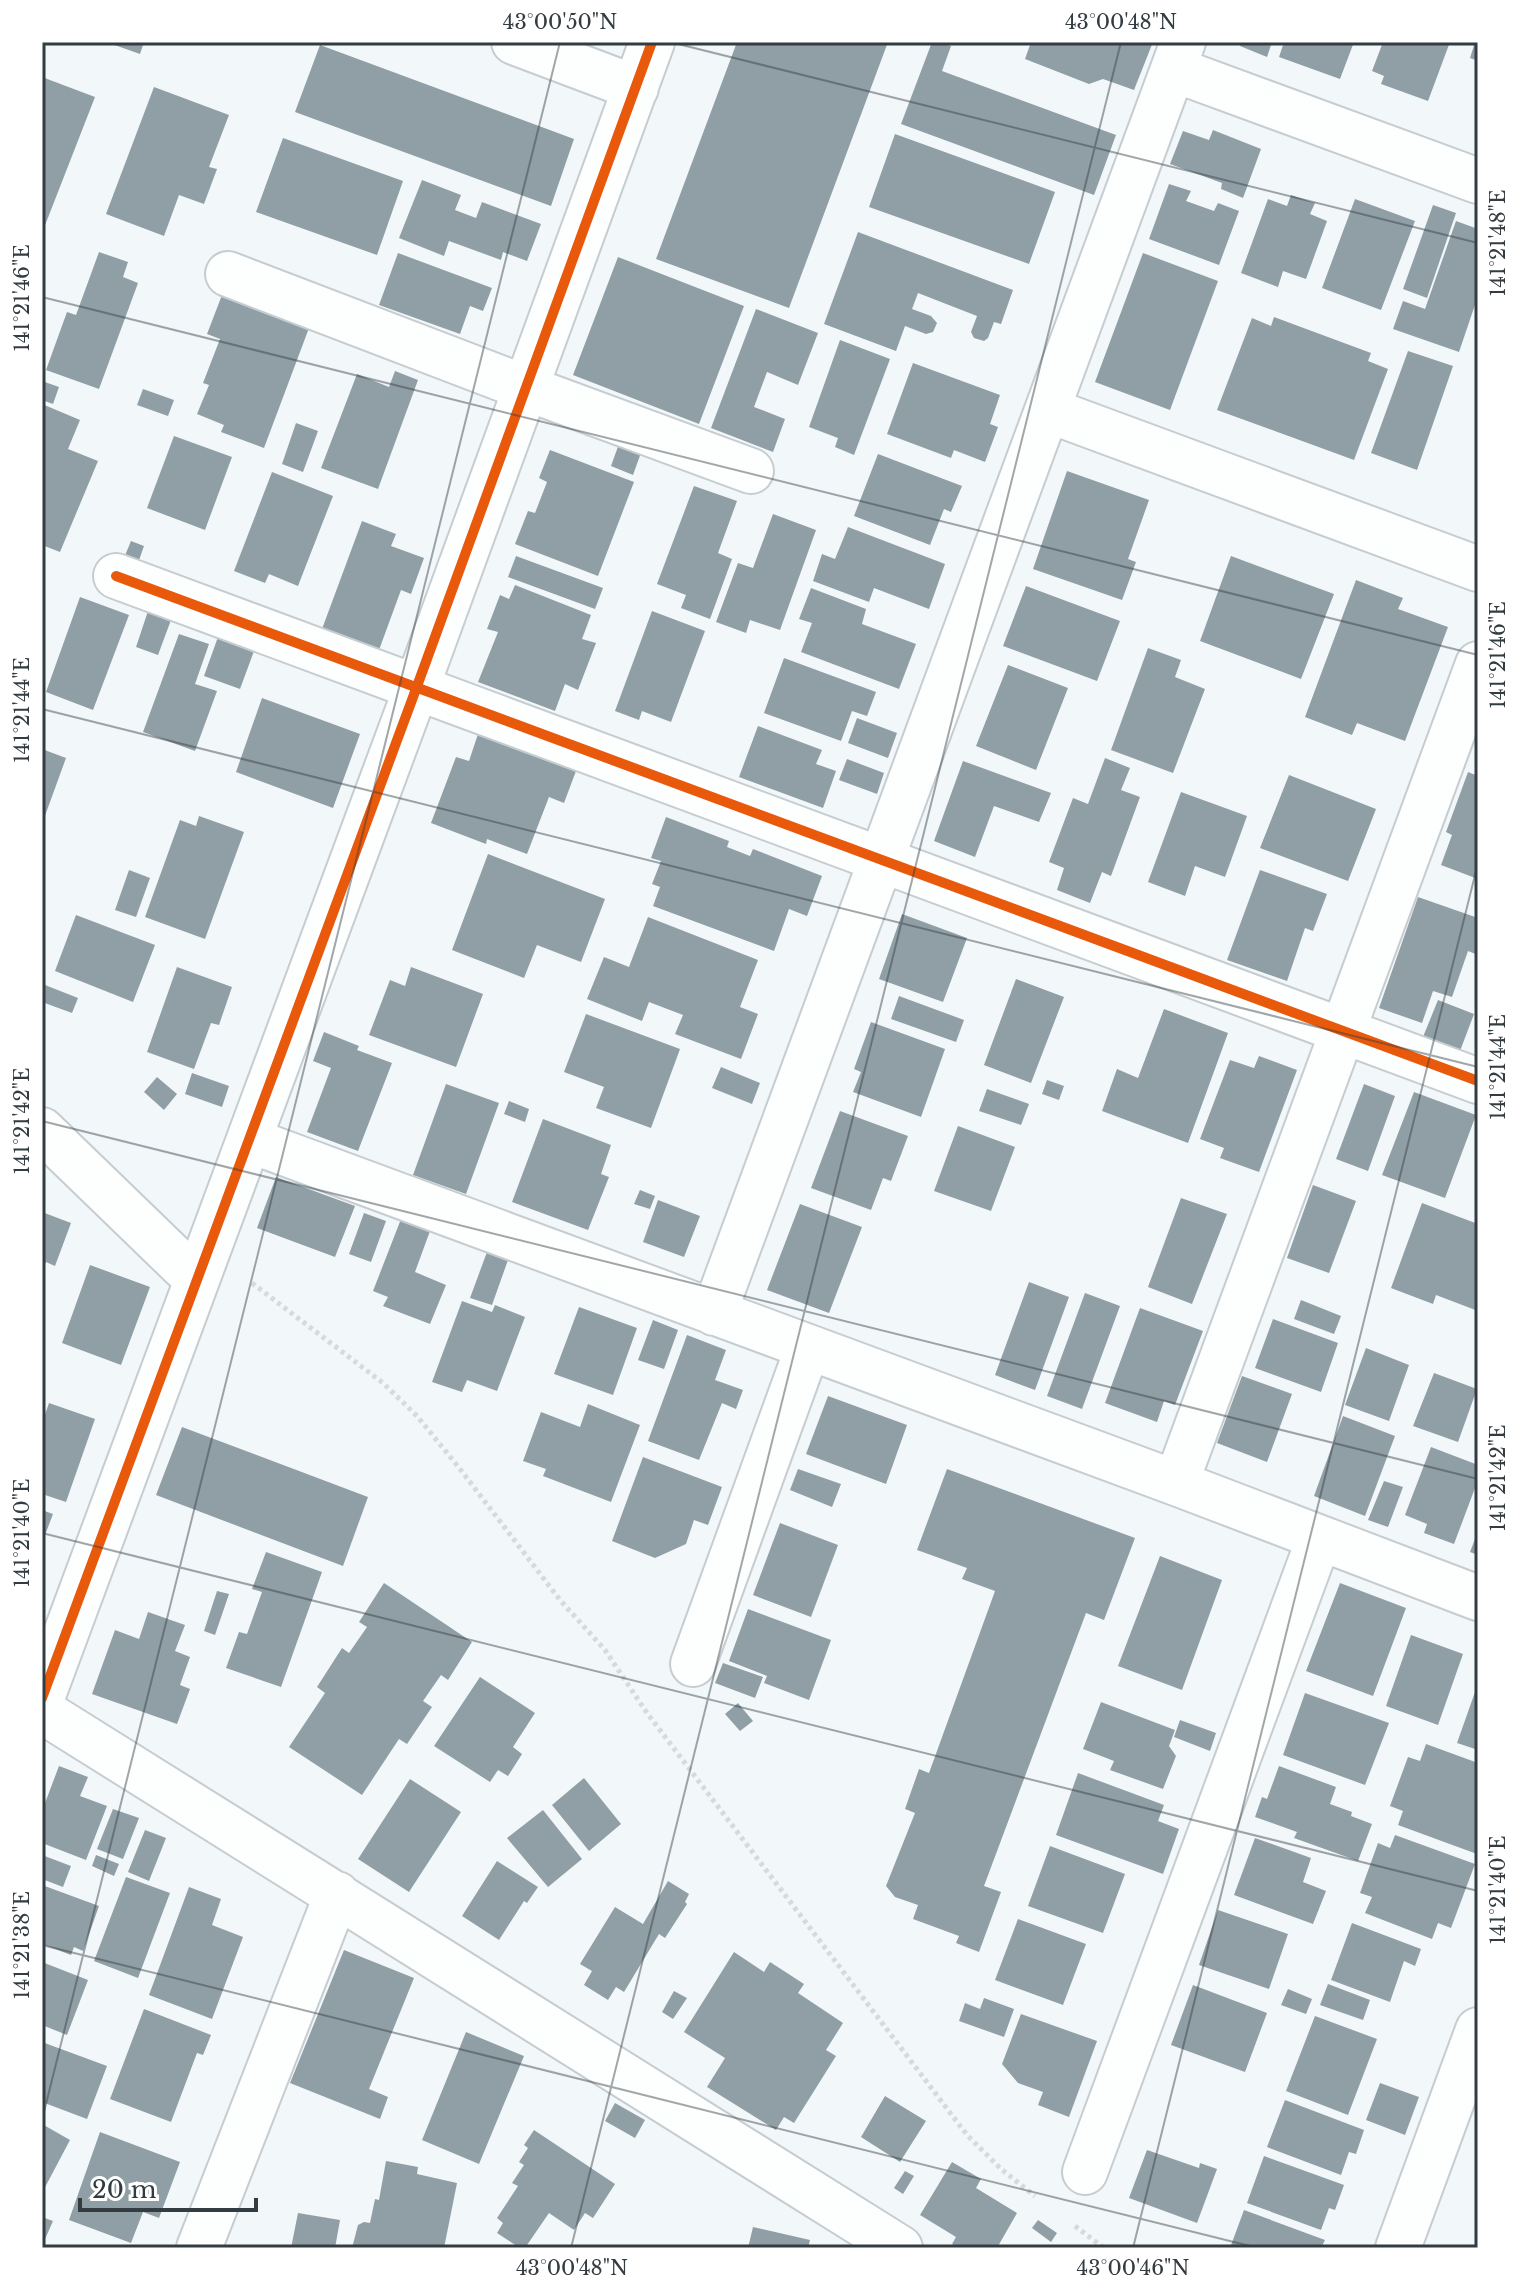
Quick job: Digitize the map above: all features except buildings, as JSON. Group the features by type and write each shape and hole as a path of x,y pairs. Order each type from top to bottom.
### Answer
{"street":[{"path":"514,42 636,88"},
{"path":"42,1698 652,42"},
{"path":"714,1313 1178,55 1478,181"},
{"path":"228,274 751,471"},
{"path":"1048,410 1478,569"},
{"path":"116,576 1478,1081"},
{"path":"1176,1483 1478,664"},
{"path":"42,1130 203,1265"},
{"path":"249,1140 1478,1598"},
{"path":"693,1664 808,1347"},
{"path":"1085,2172 1319,1539"},
{"path":"42,1711 337,1894 891,2246"},
{"path":"199,2248 337,1894"},
{"path":"1398,2248 1478,2030"}],"path":[{"path":"203,1265 383,1383 417,1416 560,1600 605,1650 656,1726 967,2135 1001,2169 1046,2204"},
{"path":"1069,2222 1104,2248"}],"cycle path":[{"path":"42,1698 652,42"},
{"path":"116,576 1478,1081"}]}
